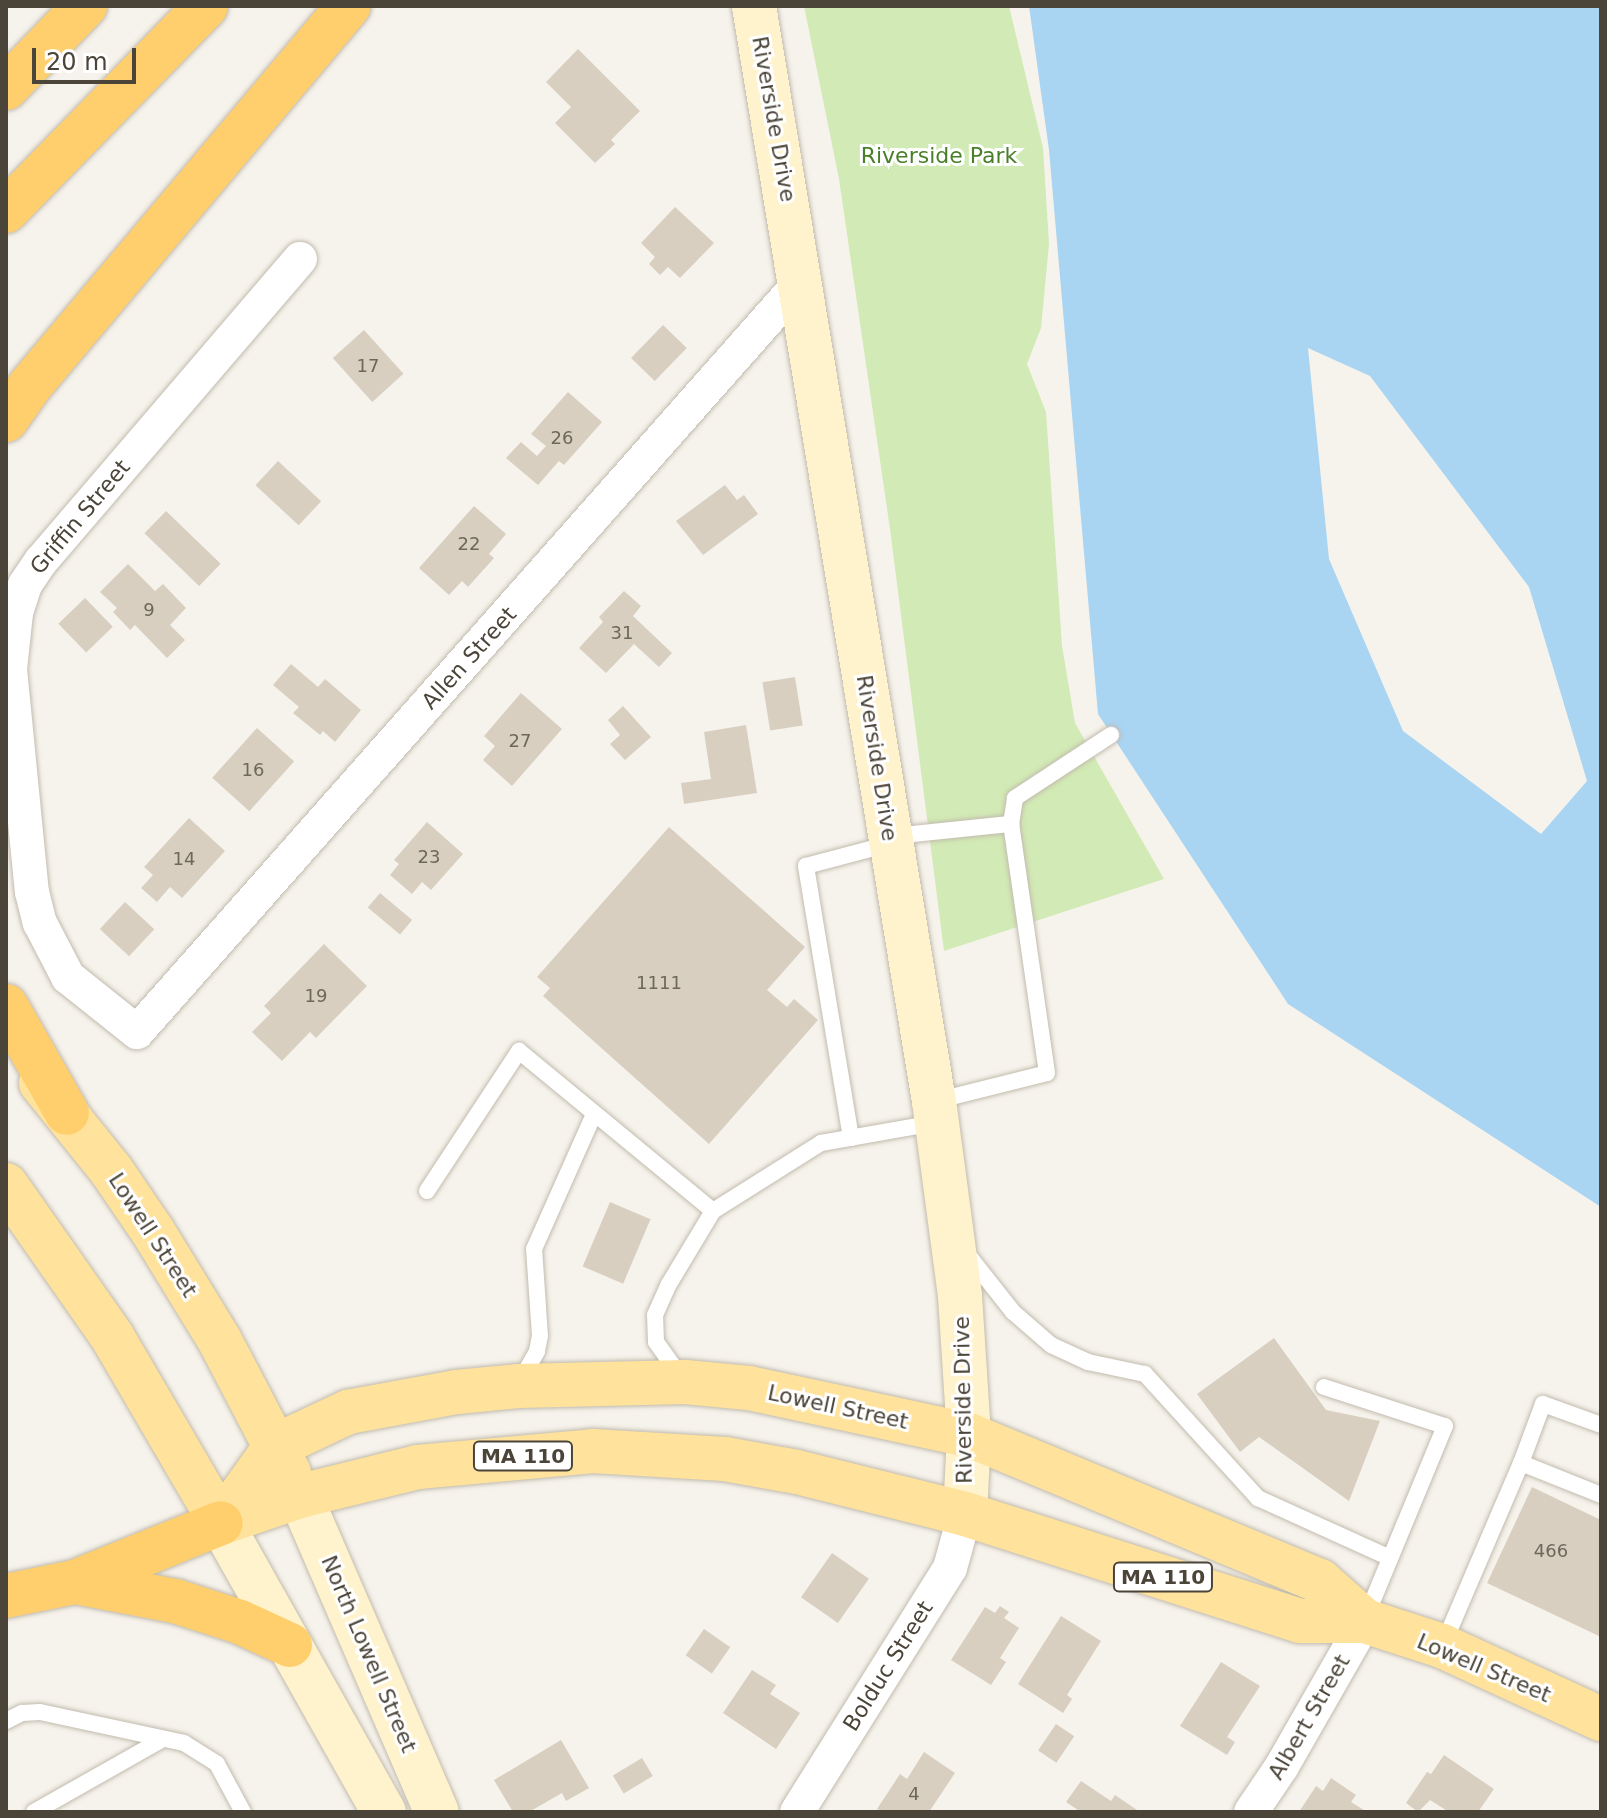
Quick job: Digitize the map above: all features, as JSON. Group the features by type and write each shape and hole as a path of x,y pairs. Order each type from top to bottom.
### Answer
{"highway":[{"path":"6,88 85,6"},
{"path":"6,211 206,6"},
{"path":"6,420 28,388 349,6"},
{"path":"6,1006 67,1113"},
{"path":"6,1596 75,1582 221,1523"},
{"path":"75,1582 175,1601 240,1622 290,1645"}],"main road":[{"name":"Riverside Drive","path":"754,6 935,1112 952,1233 960,1296 969,1435 965,1514"},
{"name":"Lowell Street","path":"6,1042 111,1170 187,1285 276,1446 300,1496"},
{"path":"6,1185 55,1250 113,1338 384,1812"},
{"name":"Lowell Street","path":"221,1523 276,1446 348,1412 457,1392 518,1386 685,1382 749,1388 969,1435 1320,1581 1365,1621"},
{"name":"Lowell Street","path":"221,1523 300,1496 418,1467 551,1453 637,1452 725,1459 797,1472 965,1514 1300,1621 1365,1621 1442,1646 1601,1719"},
{"name":"North Lowell Street","path":"300,1496 437,1812"}],"street":[{"name":"Griffin Street","path":"137,1032 68,977 53,951 36,908 10,669 16,613 25,585 41,561 300,259"},
{"name":"Allen Street","path":"137,1032 800,283"},
{"name":"Bolduc Street","path":"797,1812 950,1568 965,1514"},
{"name":"Albert Street","path":"1251,1812 1282,1766 1365,1621"}],"lane":[{"path":"685,1382 656,1342 653,1328 669,1284 713,1211 821,1143 851,1138 935,1112 1047,1073 1011,824 1015,798 1111,735"},
{"path":"851,1138 806,866 890,840 1011,824"},
{"path":"427,1191 519,1051 713,1211"},
{"path":"518,1386 537,1351 540,1336 534,1249 594,1114"},
{"path":"952,1233 1013,1312 1051,1345 1088,1362 1145,1374 1258,1498 1390,1558"},
{"path":"1324,1387 1445,1426 1365,1621"},
{"path":"1442,1646 1521,1463 1543,1404 1601,1425"},
{"path":"1521,1463 1601,1495"},
{"path":"6,1721 22,1713 40,1712 184,1743 217,1764 243,1812"},
{"path":"34,1812 163,1739"}],"green space":[{"name":"Riverside Park","path":"804,6 1009,6 1043,148 1049,244 1041,328 1027,364 1046,412 1062,646 1075,723 1164,879 944,951 890,529 839,179"}],"water":[{"path":"1029,6 1601,6 1601,1207 1288,1004 1098,714 1049,150","holes":["1308,348 1370,376 1529,587 1587,781 1541,834 1403,731 1329,559"]}],"building":[{"path":"578,49 640,111 611,140 615,144 595,163 555,123 571,107 546,82"},
{"path":"675,207 714,243 680,278 668,267 660,275 649,264 655,257 641,243"},
{"path":"663,325 687,348 655,381 631,358"},
{"path":"364,330 403,374 372,402 333,358"},
{"path":"568,392 602,422 564,465 559,461 538,485 506,458 521,442 537,456 546,446 531,434"},
{"path":"278,461 321,501 299,525 255,485"},
{"path":"725,485 737,500 744,495 758,514 703,555 676,521"},
{"path":"474,506 506,534 489,554 494,558 468,587 462,581 449,595 419,568"},
{"path":"166,511 221,564 199,586 144,533"},
{"path":"128,564 155,591 163,584 186,608 170,625 185,640 167,658 135,625 130,630 113,612 117,608 100,592"},
{"path":"624,591 641,606 633,616 672,653 659,667 634,644 606,673 579,648 603,622 599,617"},
{"path":"85,598 113,627 86,652 58,624"},
{"path":"291,664 318,687 325,679 361,710 335,742 323,731 320,735 293,713 299,707 273,685"},
{"path":"795,677 803,725 770,731 762,682"},
{"path":"521,693 562,729 512,786 483,760 495,746 484,736"},
{"path":"623,706 651,737 625,760 610,744 620,735 608,720"},
{"path":"746,725 757,793 684,804 681,783 711,779 704,732"},
{"path":"257,728 294,761 249,811 212,778"},
{"path":"189,818 225,851 182,898 170,887 157,902 141,888 153,875 144,867"},
{"path":"427,822 463,854 431,890 422,882 412,894 390,875 399,864 394,860"},
{"path":"669,827 805,947 767,990 787,1007 794,999 818,1020 709,1144 543,996 550,988 537,977"},
{"path":"380,893 412,920 400,935 368,908"},
{"path":"125,902 154,929 129,956 100,929"},
{"path":"324,944 367,986 316,1038 310,1032 282,1061 252,1032 271,1013 264,1006"},
{"path":"610,1202 651,1219 623,1284 583,1266"},
{"path":"1274,1338 1326,1410 1380,1421 1349,1501 1259,1437 1240,1452 1197,1394"},
{"path":"1532,1487 1601,1520 1601,1637 1487,1583"},
{"path":"832,1553 869,1579 838,1623 801,1597"},
{"path":"1000,1606 1009,1612 1004,1618 1019,1628 1000,1658 1006,1662 991,1685 951,1660 985,1607 995,1613"},
{"path":"1061,1616 1101,1641 1067,1695 1072,1699 1063,1713 1018,1684"},
{"path":"704,1629 730,1647 712,1674 686,1655"},
{"path":"1221,1662 1260,1686 1227,1737 1235,1742 1227,1755 1180,1726"},
{"path":"752,1670 776,1685 770,1694 800,1713 776,1749 723,1713"},
{"path":"1056,1724 1074,1736 1056,1763 1038,1751"},
{"path":"561,1740 589,1788 566,1801 562,1793 529,1812 513,1812 494,1780"},
{"path":"924,1752 955,1773 929,1812 882,1812 877,1809 900,1774 907,1779"},
{"path":"1444,1755 1494,1789 1478,1812 1449,1812 1430,1800 1418,1812 1406,1803 1427,1772 1431,1774"},
{"path":"642,1758 653,1776 624,1794 613,1776"},
{"path":"1331,1778 1356,1795 1351,1802 1367,1812 1299,1812 1316,1786 1323,1791"},
{"path":"1081,1781 1111,1801 1115,1795 1140,1812 1081,1812 1066,1802"}]}
